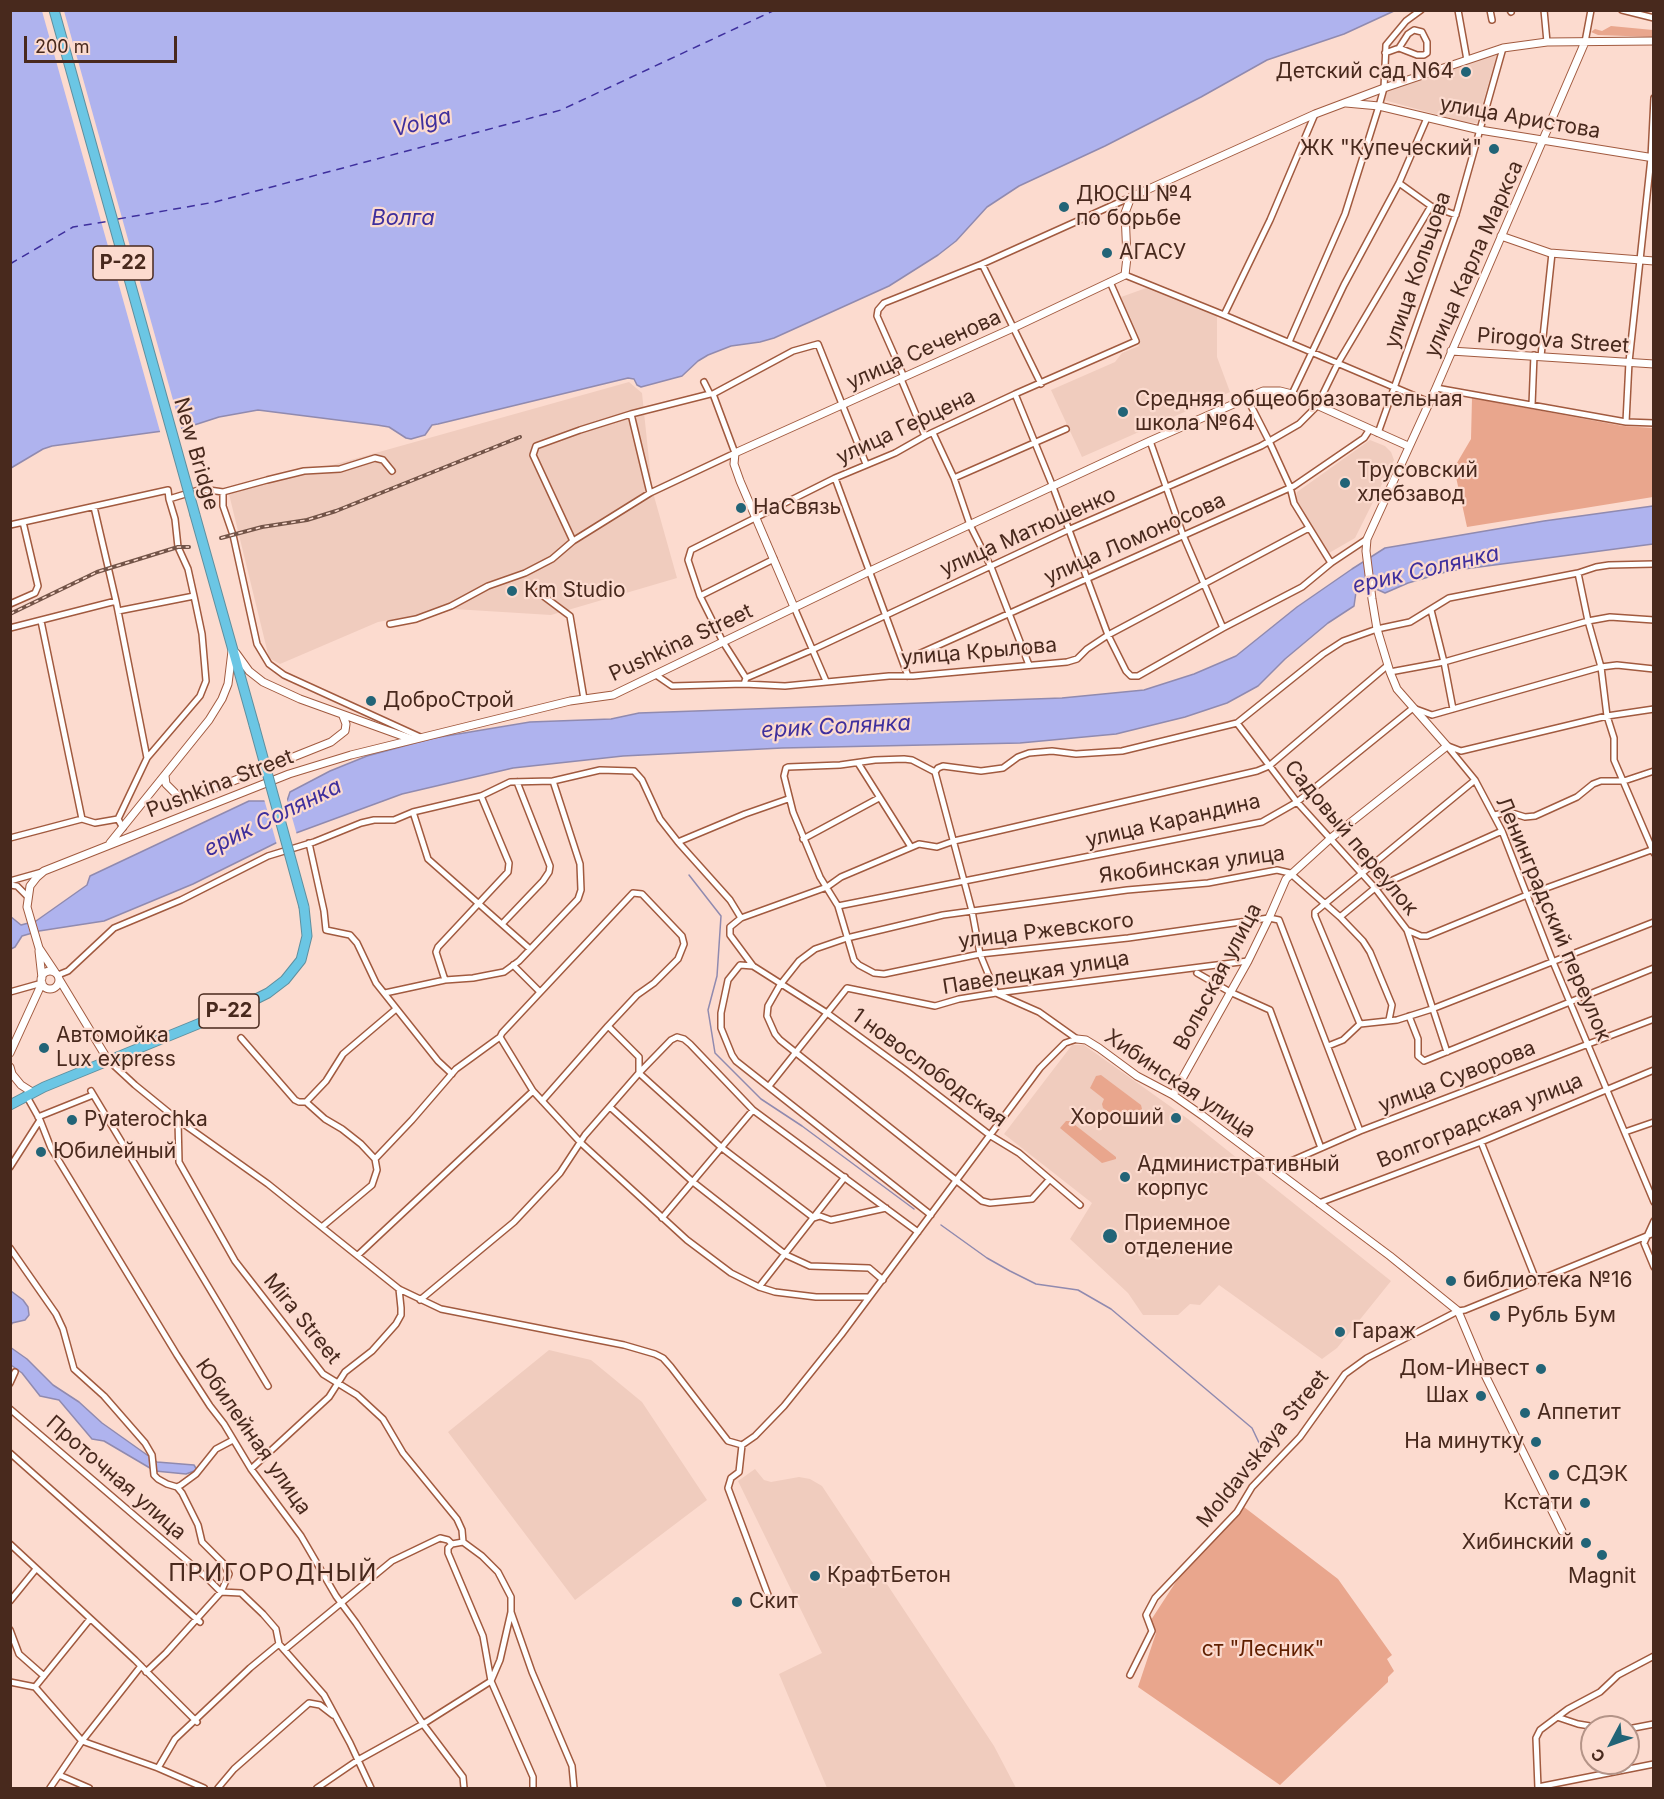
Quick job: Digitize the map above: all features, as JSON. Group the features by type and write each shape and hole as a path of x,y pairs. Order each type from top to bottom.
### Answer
{"highway":[{"name":"New Bridge","path":"54,10 304,907 307,936 301,960 285,980 268,993 242,1006 108,1060"},
{"name":"Р-22","path":"10,1105 29,1094 108,1060"}],"main road":[{"path":"1125,275 1127,257 1125,213 1131,197 1315,114 1503,48 1547,42 1653,40"},
{"name":"улица Карла Маркса","path":"1371,599 1367,539 1436,388 1585,42"},
{"name":"улица Аристова","path":"1345,103 1379,106 1480,130 1652,158"},
{"path":"1501,236 1552,253 1653,261"},
{"name":"улица Сеченова","path":"735,453 1125,275"},
{"name":"Pirogova Street","path":"1451,351 1653,364"},
{"name":"Pushkina Street","path":"44,871 289,774 411,739 584,699 613,695 870,571 1247,398 1263,391 1293,394"},
{"path":"1293,394 1408,446"},
{"path":"735,453 734,464 794,607"},
{"name":"Ленинградский переулок","path":"1371,599 1377,629 1397,689 1447,746"},
{"path":"233,649 249,671 263,682 343,716 411,739"},
{"path":"109,845 209,720 228,684 233,649"},
{"path":"165,776 166,784 178,796 190,797 332,742 345,731 346,724 343,716"},
{"name":"Якобинская улица","path":"1290,873 1447,746"},
{"path":"44,871 30,886 27,907 39,948 42,980 47,988 51,989 58,985 58,975"},
{"name":"Вольская улица","path":"1173,1095 1248,962 1290,873"},
{"path":"39,948 58,975 108,1060"},
{"path":"10,1053 47,971 58,975"},
{"name":"Хибинская улица","path":"1077,1039 1086,1040 1099,1047 1137,1076 1173,1095 1319,1203 1458,1311 1485,1375 1562,1531"},
{"path":"10,1059 14,1045"},
{"path":"10,1067 12,1074 29,1094"}],"street":[{"path":"1289,342 1345,214 1384,88 1386,45 1406,21 1421,10"},
{"path":"1458,10 1467,60"},
{"path":"1490,10 1492,20"},
{"path":"1544,10 1547,42"},
{"name":"улица Карла Маркса","path":"1585,42 1592,10"},
{"path":"1622,10 1653,18"},
{"path":"1385,53 1399,48 1408,34 1414,30 1422,32 1427,42 1427,53 1424,56 1399,48"},
{"name":"улица Кольцова","path":"1378,433 1456,215 1503,48"},
{"path":"1626,422 1629,362 1652,158 1653,98"},
{"path":"1224,315 1270,220 1315,114"},
{"path":"1293,394 1344,285 1398,183 1427,118"},
{"path":"1398,183 1431,206 1456,215"},
{"path":"925,436 877,313 884,303 982,264 1131,197"},
{"path":"1317,406 1338,363 1431,206"},
{"path":"1532,405 1552,253"},
{"path":"982,264 1041,384"},
{"path":"1125,275 1429,402"},
{"name":"улица Герцена","path":"700,596 688,560 689,553 694,548 835,478 896,453 925,436 1136,341 1110,282"},
{"path":"573,541 533,455 534,449 569,434 631,414 712,394 793,351 818,344 866,464"},
{"path":"390,624 416,619 451,606 488,586 548,562 573,541 650,493 735,453 712,394 704,382"},
{"path":"1436,388 1626,422 1653,423"},
{"path":"1016,394 1108,635 1126,671 1131,676 1138,676 1302,587 1331,563 1367,539"},
{"path":"1247,398 1290,487 1291,496 1331,563"},
{"name":"улица Матюшенко","path":"745,681 886,614 1269,441 1299,424 1317,406"},
{"path":"631,414 650,493"},
{"path":"954,478 1066,429"},
{"name":"улица Ломоносова","path":"903,661 1290,487 1364,438 1370,429"},
{"path":"933,433 954,478 970,525 991,567 1029,665"},
{"path":"1150,441 1183,536 1223,628"},
{"path":"169,499 202,489 222,492 304,471 340,469 375,458 383,460 392,471"},
{"path":"835,478 908,676"},
{"path":"10,525 168,490 175,519 178,547 188,569 202,634 206,681 200,696 147,758 118,819"},
{"path":"222,492 223,506 232,535 257,644 269,664 284,675 420,737"},
{"path":"94,507 116,601 147,758"},
{"path":"10,604 35,593 38,586 23,522"},
{"name":"улица Крылова","path":"656,675 672,686 745,681 785,686 1077,659 1108,635 1309,528"},
{"path":"745,681 700,596 774,559"},
{"path":"935,772 943,766 981,771 998,769 1008,766 1018,757 1029,753 1122,752 1237,723 1323,654 1344,641 1377,629 1410,622 1449,598 1609,565 1653,564"},
{"path":"1407,930 1427,936 1527,895 1653,851 1614,760 1614,738 1607,716 1601,667 1578,573"},
{"path":"538,592 570,616 584,699"},
{"path":"118,611 194,596"},
{"path":"10,628 116,601"},
{"path":"794,607 826,681"},
{"path":"1431,610 1453,709"},
{"path":"58,975 68,972 114,928 181,900 268,856 361,823 374,820 394,820 413,812 481,796 500,785 553,781 600,770 634,771 642,780 660,819 730,900 741,918 827,887 841,877 919,844 937,847 954,841 1257,771 1269,766 1389,668 1444,662 1588,621 1619,616 1653,620"},
{"path":"41,621 81,819"},
{"path":"1413,708 1432,715 1601,667 1653,669"},
{"name":"улица Карандина","path":"838,906 1262,822 1297,802 1413,708"},
{"path":"1447,746 1461,751 1607,716 1653,709"},
{"name":"Садовый переулок","path":"1237,723 1297,802 1375,888 1407,930 1447,1052"},
{"name":"Ленинградский переулок","path":"1447,746 1475,780 1502,831 1553,962 1653,1202"},
{"path":"911,847 858,763 904,759 922,764 935,772 972,911 980,954 996,993"},
{"name":"улица Ржевского","path":"858,763 788,767 784,776 788,799 803,839 838,906 856,963 879,974 980,954 1128,938 1269,918"},
{"path":"1494,815 1509,812 1525,817 1535,816 1577,797 1593,784 1601,781 1624,781 1653,771"},
{"path":"1360,1024 1315,915 1324,903 1475,780"},
{"path":"385,993 444,980 473,978 504,972 530,949 578,899 581,890 580,864 553,781"},
{"path":"502,924 543,881 550,866 517,782"},
{"path":"444,980 436,952 448,934 506,875 509,867 481,796"},
{"path":"803,839 879,798"},
{"path":"678,842 788,799"},
{"path":"413,812 428,859 530,949"},
{"path":"10,838 81,819 95,823 118,819"},
{"path":"118,819 123,828"},
{"path":"1340,917 1375,888 1502,831"},
{"path":"309,843 326,930 350,935 357,943 376,983 438,1061 452,1074"},
{"name":"Якобинская улица","path":"1049,1180 1032,1199 990,1203 982,1201 775,1034 767,1016 768,1006 780,985 807,954 847,938 944,915 1126,890 1208,883 1277,870 1290,873"},
{"path":"10,883 44,871"},
{"path":"1290,873 1340,917 1363,941 1370,952 1392,1005 1389,1020"},
{"path":"10,883 17,886 27,896"},
{"path":"375,1159 452,1074 500,1037 633,893 642,894 682,936 684,944 678,959 637,995 542,1101"},
{"name":"1 новослободская","path":"741,918 730,927 730,935 753,966 827,1013 991,1136 1019,1153 1080,1204"},
{"path":"1269,918 1279,920 1360,1131"},
{"path":"1328,1046 1343,1040 1360,1024 1409,1016 1432,1009 1653,922"},
{"name":"Павелецкая улица","path":"769,1086 848,988 935,1006 959,999 996,993 1248,962"},
{"path":"513,965 540,992"},
{"path":"753,966 740,965 728,980 721,1013 721,1028 728,1049 736,1061 931,1215"},
{"path":"1409,1016 1418,1039 1418,1056 1422,1061 1653,968"},
{"path":"1197,973 1230,992 1270,1010 1321,1148"},
{"path":"10,993 42,980"},
{"name":"Хибинская улица","path":"996,993 1039,1012 1077,1039"},
{"path":"241,1038 295,1100 306,1101 326,1081 343,1054 396,1009"},
{"name":"улица Суворова","path":"1274,1169 1360,1131 1653,1019"},
{"path":"608,1026 639,1057 639,1073 722,1148 814,1218"},
{"path":"500,1037 533,1091 580,1143 687,1240 731,1273 759,1287 795,1295 869,1297"},
{"path":"420,1300 514,1222 556,1177 585,1136 639,1073 671,1040 677,1037 690,1044 753,1110 918,1232"},
{"path":"768,1595 728,1488 731,1478 739,1472 742,1445 755,1436 784,1406 841,1335 1047,1060 1065,1043 1077,1039"},
{"path":"108,1060 178,1120 323,1226 399,1289 441,1309 624,1345 655,1354 671,1367 728,1441 742,1445"},
{"name":"Волгоградская улица","path":"1319,1203 1481,1142 1653,1070"},
{"path":"358,1255 533,1091"},
{"path":"10,1167 39,1119 92,1093 268,1386"},
{"name":"Юбилейная улица","path":"29,1094 51,1148 177,1355 224,1424 251,1469 301,1536 341,1603 423,1724 463,1777 464,1788"},
{"path":"306,1101 325,1119 361,1144 375,1159 377,1170 372,1185 323,1226"},
{"path":"610,1107 693,1182 786,1255 805,1266 869,1268 883,1280"},
{"path":"662,1218 753,1110"},
{"name":"Mira Street","path":"178,1120 179,1162 235,1261 318,1369 357,1395 383,1419 403,1453 457,1519 462,1530 463,1542"},
{"path":"1625,1132 1653,1122"},
{"path":"1481,1142 1536,1280"},
{"path":"759,1287 844,1177"},
{"path":"814,1218 820,1216 831,1220 886,1208"},
{"path":"1653,1221 1644,1246 1653,1267"},
{"name":"Moldavskaya Street","path":"1130,1676 1152,1631 1146,1615 1155,1598 1237,1512 1252,1487 1300,1437 1344,1374 1368,1358 1458,1311 1653,1233"},
{"name":"Проточная улица","path":"10,1248 59,1321 74,1369 104,1396 145,1443 152,1455 154,1475 167,1484 177,1487"},
{"path":"251,1469 329,1397 345,1372 372,1351 399,1320 401,1308 399,1289"},
{"path":"10,1383 15,1372"},
{"name":"Проточная улица","path":"10,1409 221,1592 241,1593 246,1596 276,1629 279,1644 324,1695 371,1788"},
{"path":"147,1672 198,1620 221,1592 228,1578 228,1569 202,1542 198,1525 177,1487 196,1474 216,1449 233,1440"},
{"path":"10,1453 198,1620"},
{"path":"284,1650 392,1561 436,1539 443,1538 452,1544"},
{"path":"532,1788 533,1777 491,1681 483,1636 448,1553 448,1548 452,1544 463,1542 482,1556 498,1572 509,1591 511,1611 532,1672 572,1766 574,1788"},
{"path":"10,1544 141,1666 196,1721"},
{"path":"10,1601 36,1569"},
{"path":"317,1788 358,1760 423,1724 491,1681 500,1660 511,1611"},
{"path":"35,1687 90,1619"},
{"path":"10,1630 19,1654 44,1676"},
{"path":"158,1768 175,1739 279,1644"},
{"path":"1653,1656 1618,1675 1593,1697 1557,1717 1538,1734 1538,1788 1653,1764"},
{"path":"50,1788 82,1741 141,1666"},
{"path":"10,1682 35,1687 82,1741 158,1768 204,1788"},
{"path":"218,1788 234,1769 309,1702 320,1705 337,1718"},
{"path":"1557,1717 1580,1724"},
{"path":"59,1776 89,1788"}],"shaded area":[{"name":"Детский сад N64","path":"1497,54 1477,123 1464,122 1384,100 1386,91"},
{"name":"Средняя общеобразовательная школа №64","path":"1149,287 1217,316 1217,357 1230,392 1082,457 1051,390 1115,362 1122,353 1139,346 1121,297"},
{"path":"629,382 642,393 652,489 677,578 551,615 454,609 378,622 280,664 269,658 229,494"},
{"name":"Трусовский хлебзавод","path":"1370,440 1385,446 1391,452 1394,460 1355,538 1329,553 1296,499 1297,492"},
{"path":"1072,1045 1084,1045 1188,1119 1391,1281 1337,1348 1322,1359 1219,1285 1200,1305 1190,1304 1178,1315 1143,1315 1128,1293 1070,1239 1092,1203 1004,1134"},
{"path":"549,1350 591,1360 642,1402 707,1500 575,1600 448,1432"},
{"path":"755,1469 764,1480 771,1482 799,1477 810,1479 822,1486 994,1746 1016,1788 827,1788 779,1674 822,1653 738,1481"}],"green space":[{"path":"1611,26 1653,30 1653,37 1598,35 1591,32 1595,29 1602,31"},
{"path":"1472,398 1623,426 1653,428 1653,497 1467,527 1454,468 1471,439"},
{"path":"1101,1075 1141,1105 1142,1109 1132,1123 1127,1124 1103,1108 1104,1099 1090,1088 1096,1076"},
{"path":"1066,1121 1070,1121 1116,1159 1102,1163 1060,1128"},
{"name":"ст \"Лесник\"","path":"1244,1507 1338,1579 1392,1655 1387,1659 1394,1671 1388,1677 1388,1682 1280,1785 1138,1687 1156,1633 1151,1620 1181,1574"}],"water":[{"name":"Волга","path":"11,11 1394,11 1344,34 1267,60 1105,146 1019,186 987,207 956,241 938,255 889,286 774,338 731,346 708,355 682,376 641,387 634,379 628,378 432,425 425,435 411,439 389,427 258,410 219,417 185,428 52,446 11,468"},
{"name":"ерик Солянка","path":"1653,506 1653,544 1449,571 1408,583 1385,593 1374,588 1356,592 1354,606 1328,623 1285,659 1258,686 1227,703 1185,717 1116,734 1020,743 782,748 623,756 513,768 402,794 296,833 193,884 104,921 39,931 22,936 11,949 10,916 21,925 36,921 87,885 90,876 249,801 287,801 290,792 330,771 367,756 434,738 530,722 611,719 639,713 1062,698 1144,690 1194,674 1236,656 1297,607 1385,548 1544,521"},
{"path":"11,1291 23,1300 28,1307 29,1315 25,1320 12,1323 11,1326"},
{"path":"10,1347 27,1359 53,1385 79,1402 102,1423 157,1462 194,1465 197,1470 186,1474 155,1471 104,1441 92,1439 59,1400 40,1396 22,1373 11,1365"}],"pier":[{"path":"42,11 64,11 182,432 161,435"},
{"path":"286,796 297,835 277,845 264,799 285,798"}],"waterway":[{"path":"689,875 721,916 717,976 708,1010 715,1053 761,1099 802,1126 914,1209"},
{"path":"941,1225 987,1258 1036,1284 1078,1290 1111,1309 1252,1428 1261,1447"}],"ferry route":[{"path":"118,219 215,202 561,110 775,10"},
{"path":"10,264 73,227 110,221"}],"railway":[{"path":"221,538 262,527 307,520 336,511 520,437"},
{"path":"10,614 97,572 178,547 189,547"}],"place":[{"name":"Детский сад N64","path":"1466,72"},
{"name":"ЖК \"Купеческий\"","path":"1494,149"},
{"name":"ДЮСШ №4 по борьбе","path":"1064,207"},
{"name":"АГАСУ","path":"1107,253"},
{"name":"Средняя общеобразовательная школа №64","path":"1123,412"},
{"name":"Трусовский хлебзавод","path":"1345,483"},
{"name":"НаСвязь","path":"741,508"},
{"name":"Кm Studio","path":"512,591"},
{"name":"ДоброСтрой","path":"371,701"},
{"name":"Автомойка Lux express","path":"44,1048"},
{"name":"Хороший","path":"1176,1118"},
{"name":"Pyaterochka","path":"72,1120"},
{"name":"Юбилейный","path":"41,1152"},
{"name":"Административный корпус","path":"1125,1177"},
{"name":"Приемное отделение","path":"1110,1236"},
{"name":"библиотека №16","path":"1451,1281"},
{"name":"Рубль Бум","path":"1495,1316"},
{"name":"Гараж","path":"1340,1332"},
{"name":"Дом-Инвест","path":"1541,1369"},
{"name":"Шах","path":"1481,1396"},
{"name":"Аппетит","path":"1525,1413"},
{"name":"На минутку","path":"1536,1442"},
{"name":"СДЭК","path":"1554,1475"},
{"name":"Кстати","path":"1585,1503"},
{"name":"Хибинский","path":"1586,1543"},
{"name":"Magnit","path":"1602,1555"},
{"name":"КрафтБетон","path":"815,1576"},
{"name":"Скит","path":"737,1602"}],"district":[{"name":"ПРИГОРОДНЫЙ","path":"273,1574"}],"water label":[{"name":"Volga","path":"422,123"}]}
